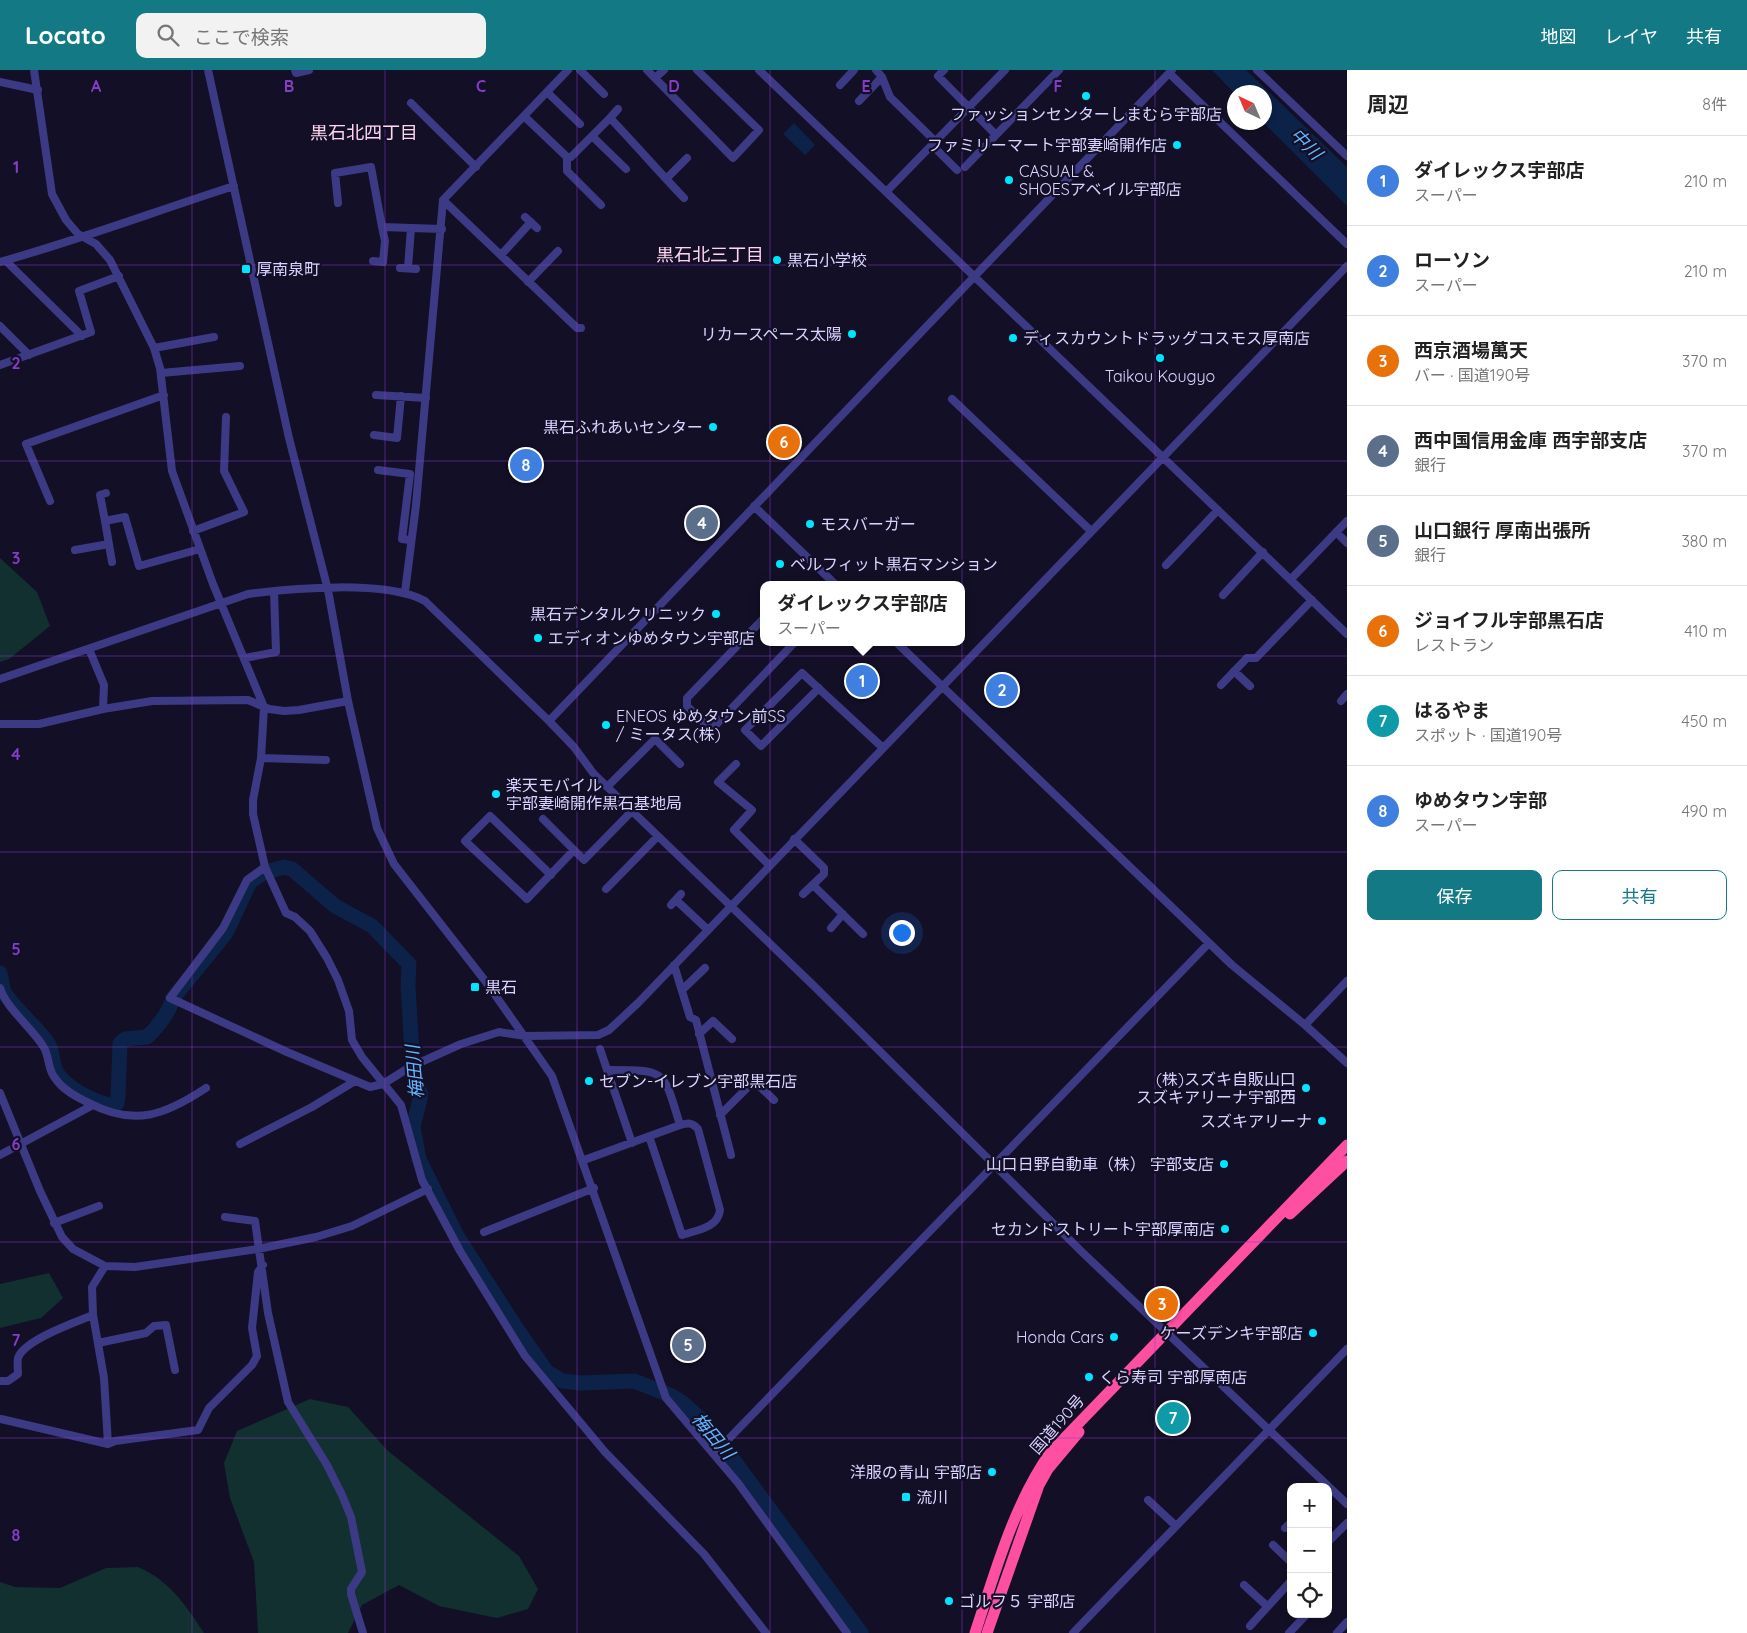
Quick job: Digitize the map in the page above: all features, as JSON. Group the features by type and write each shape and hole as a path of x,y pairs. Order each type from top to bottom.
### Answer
{"highway":[{"name":"国道190号","path":"987,1633 1032,1502 1048,1469 1074,1437 1168,1333 1347,1145"},
{"name":"国道190号","path":"974,1633 1017,1516 1041,1465 1062,1439 1168,1333 1347,1161"}],"street":[{"path":"34,70 38,90 39,116 52,194 66,220 84,237 96,244 110,260 154,348 161,373 172,471 200,549 264,707 261,758 253,800 253,814 267,870 286,913 295,917 310,931 327,958 338,980 349,1011 352,1040 362,1057 401,1105 408,1127 415,1163 460,1250 525,1356 605,1452 704,1554 766,1633"},
{"path":"208,70 289,438 328,590 348,701 377,828 382,842 394,864 486,982 552,1076 594,1188 666,1398 738,1483 847,1633"},
{"path":"295,70 296,73 310,70"},
{"path":"405,592 426,398 443,200 525,117 568,70"},
{"path":"580,70 604,94"},
{"path":"647,70 733,158 759,130 697,70"},
{"path":"655,78 664,70"},
{"path":"759,70 888,191 1347,634"},
{"path":"840,85 854,70"},
{"path":"876,70 882,77 890,97 957,170"},
{"path":"944,70 938,76 996,135"},
{"path":"888,191 1005,70"},
{"path":"965,167 1059,70"},
{"path":"1257,70 1347,156"},
{"path":"549,721 974,275 1171,72 1347,244"},
{"path":"859,101 882,77"},
{"path":"0,82 38,90"},
{"path":"547,92 580,124"},
{"path":"412,102 476,166"},
{"path":"567,157 571,157 618,109"},
{"path":"525,117 567,157 567,171 601,205"},
{"path":"610,118 651,159 684,198"},
{"path":"592,136 626,169"},
{"path":"666,179 687,158"},
{"path":"338,203 335,173 371,167 385,241 383,262 373,261"},
{"path":"82,336 3,261 84,237 128,220 234,186"},
{"path":"443,200 577,328 581,328"},
{"path":"501,255 531,222"},
{"path":"382,226 442,229"},
{"path":"408,268 411,228"},
{"path":"528,282 558,251"},
{"path":"267,870 247,880 223,928 173,999 370,1087 383,1084 418,1063 481,1036 499,1032 525,1036 586,1036 609,1030 674,965 1347,266"},
{"path":"0,365 92,332 79,291 119,276"},
{"path":"0,326 29,355"},
{"path":"154,348 214,337"},
{"path":"161,373 240,366"},
{"path":"376,394 426,398"},
{"path":"50,502 26,444 164,395"},
{"path":"374,435 397,438 401,396"},
{"path":"952,399 1091,531"},
{"path":"193,531 244,512 224,471 226,417"},
{"path":"378,470 410,474 402,538 410,540"},
{"path":"106,494 100,495 112,562"},
{"path":"754,506 832,581"},
{"path":"123,507 139,566 200,549"},
{"path":"1166,565 1218,510"},
{"path":"105,522 126,517"},
{"path":"1291,579 1347,521"},
{"path":"1336,532 1347,543"},
{"path":"75,550 109,544"},
{"path":"1223,595 1263,552"},
{"path":"0,679 248,594 274,591 379,588 405,592 425,601 549,721 574,747 593,773 607,787 1323,1483"},
{"path":"245,658 276,652 274,591"},
{"path":"1221,685 1247,658 1256,658 1312,600"},
{"path":"760,622 687,698 687,706 711,730 791,646"},
{"path":"900,646 1232,965 1305,1025 1347,1063"},
{"path":"89,649 104,685 103,709"},
{"path":"1234,671 1250,686"},
{"path":"819,688 761,746 745,730 802,673 819,688 882,747"},
{"path":"1341,701 1347,694"},
{"path":"0,724 39,724 103,709 152,701 248,700 270,709 299,710 348,701"},
{"path":"607,787 655,739 680,764"},
{"path":"261,758 326,760"},
{"path":"736,764 718,782 752,810 734,830 769,865"},
{"path":"543,819 584,860 632,811"},
{"path":"551,875 490,816 465,841 527,900 551,875 574,850"},
{"path":"606,889 658,836"},
{"path":"794,839 824,868 824,874 803,894"},
{"path":"813,884 863,934"},
{"path":"676,900 707,929"},
{"path":"830,928 844,914"},
{"path":"714,1454 1209,943"},
{"path":"674,965 690,1017 696,1020 731,1155"},
{"path":"682,990 705,968"},
{"path":"1305,1025 1347,981"},
{"path":"0,988 6,1002 45,1048 54,1078 71,1093 93,1105 118,1115 153,1115 176,1107 206,1088"},
{"path":"699,1034 713,1021 732,1039"},
{"path":"600,1049 632,1143"},
{"path":"607,1070 653,1072 662,1078 667,1084 680,1125"},
{"path":"240,1144 312,1107 356,1081"},
{"path":"720,1115 754,1081 774,1100"},
{"path":"0,1093 54,1223 73,1250 105,1266 135,1267 258,1249 316,1237 352,1226 428,1189"},
{"path":"0,1156 93,1105"},
{"path":"584,1160 632,1143 649,1136 680,1125 690,1123 698,1129 720,1210 717,1220 712,1225 682,1235 649,1136"},
{"path":"484,1232 594,1188"},
{"path":"54,1223 99,1206"},
{"path":"225,1216 255,1221 258,1249 263,1265 268,1313 288,1402 327,1465 351,1517 362,1572 351,1590 351,1594 363,1633"},
{"path":"1,1419 108,1444 115,1441 198,1430 209,1408 252,1365 257,1356 252,1328 258,1272 263,1265"},
{"path":"105,1266 92,1286 93,1315 104,1378 108,1444"},
{"path":"0,1381 8,1381 18,1374 18,1360 21,1354 34,1342 93,1315"},
{"path":"98,1343 146,1333 154,1326 166,1325 175,1370"},
{"path":"1073,1633 1347,1349"},
{"path":"1332,1491 1347,1504"},
{"path":"1148,1500 1176,1526"},
{"path":"1332,1538 1347,1523"},
{"path":"1273,1545 1287,1558"},
{"path":"1244,1585 1267,1606"},
{"path":"1250,1626 1287,1585"},
{"path":"1289,1633 1303,1618"},
{"path":"1336,1633 1347,1622"}],"green space":[{"path":"0,558 37,592 50,626 9,659 0,662"},
{"path":"49,1273 63,1298 41,1318 0,1328 0,1284"},
{"path":"310,1399 348,1407 388,1451 519,1556 538,1589 528,1609 497,1618 439,1606 399,1585 362,1605 348,1633 258,1633 254,1562 230,1498 224,1463 237,1431"},
{"path":"138,1567 159,1579 176,1594 204,1633 0,1633 0,1582 15,1587 60,1588 106,1568"}],"water":[{"path":"1212,70 1246,70 1262,85 1227,85"},
{"name":"中川","path":"1272,95 1347,167 1347,206 1271,130"},
{"path":"794,123 815,145 805,155 783,134"}],"waterway":[{"name":"梅田川","path":"0,973 6,995 49,1045 55,1070 60,1077 84,1095 113,1106 117,1103 118,1096 120,1043 125,1039 147,1037 159,1024 173,998 226,933 250,882 263,873 284,867 292,869 335,906 372,926 409,964 408,985 413,1070 421,1095 413,1127 419,1159 457,1236 517,1329 547,1372 562,1381 581,1383 634,1381 672,1396 683,1403 704,1422 729,1454 861,1633"}],"place":[{"name":"ファッションセンターしまむら宇部店","path":"1086,96"},
{"name":"ファミリーマート宇部妻崎開作店","path":"1177,145"},
{"name":"CASUAL & SHOESアベイル宇部店","path":"1009,180"},
{"name":"黒石小学校","path":"777,260"},
{"name":"厚南泉町","path":"246,269"},
{"name":"リカースペース太陽","path":"852,334"},
{"name":"ディスカウントドラッグコスモス厚南店","path":"1013,338"},
{"name":"Taikou Kougyo","path":"1160,358"},
{"name":"黒石ふれあいセンター","path":"713,427"},
{"name":"ジョイフル宇部黒石店","path":"784,442"},
{"name":"ゆめタウン宇部","path":"526,465"},
{"name":"西中国信用金庫 西宇部支店","path":"702,523"},
{"name":"モスバーガー","path":"810,524"},
{"name":"ベルフィット黒石マンション","path":"780,564"},
{"name":"黒石デンタルクリニック","path":"716,614"},
{"name":"エディオンゆめタウン宇部店","path":"538,638"},
{"name":"ダイレックス宇部店","path":"862,681"},
{"name":"ローソン","path":"1002,690"},
{"name":"ENEOS ゆめタウン前SS / ミータス(株)","path":"606,725"},
{"name":"楽天モバイル 宇部妻崎開作黒石基地局","path":"496,794"},
{"name":"黒石","path":"475,987"},
{"name":"セブン-イレブン宇部黒石店","path":"589,1081"},
{"name":"(株)スズキ自販山口 スズキアリーナ宇部西","path":"1306,1088"},
{"name":"スズキアリーナ","path":"1322,1121"},
{"name":"山口日野自動車（株） 宇部支店","path":"1224,1164"},
{"name":"セカンドストリート宇部厚南店","path":"1225,1229"},
{"name":"西京酒場萬天","path":"1162,1304"},
{"name":"ケーズデンキ宇部店","path":"1313,1333"},
{"name":"Honda Cars","path":"1114,1337"},
{"name":"山口銀行 厚南出張所","path":"688,1345"},
{"name":"くら寿司 宇部厚南店","path":"1089,1377"},
{"name":"はるやま","path":"1173,1418"},
{"name":"洋服の青山 宇部店","path":"992,1472"},
{"name":"流川","path":"906,1497"},
{"name":"ゴルフ５ 宇部店","path":"949,1601"}],"district":[{"name":"黒石北四丁目","path":"364,133"},
{"name":"黒石北三丁目","path":"710,255"}]}
